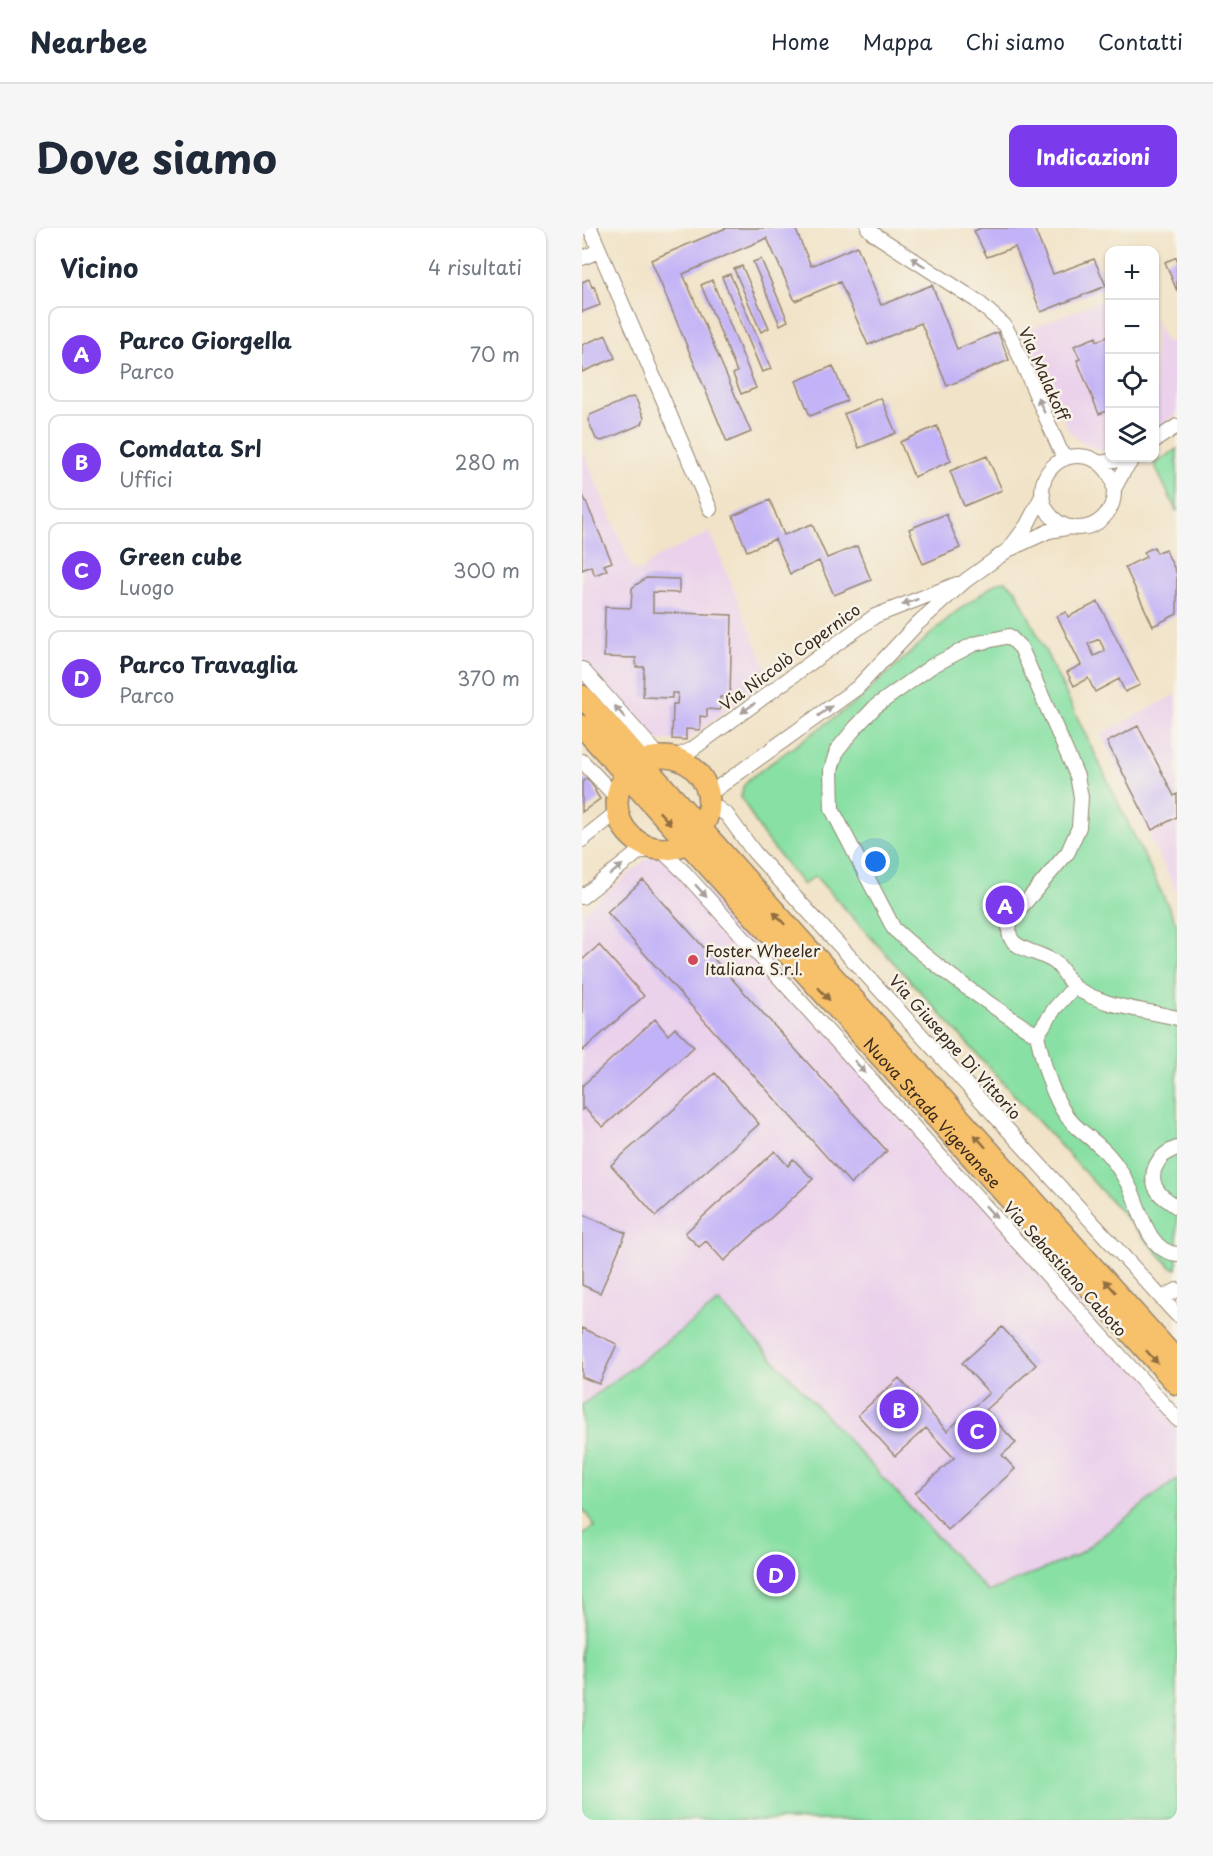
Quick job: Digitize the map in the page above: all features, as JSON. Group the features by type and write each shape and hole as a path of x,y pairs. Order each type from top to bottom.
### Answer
{"main road":[{"name":"Nuova Strada Vigevanese","path":"582,696 650,763 694,836 1177,1384"},
{"name":"Nuova Strada Vigevanese","path":"582,726 650,763 686,762 699,772 709,799"},
{"path":"650,763 618,790 617,805 622,825 643,845 657,849 671,849 694,836 707,819 709,799"},
{"name":"Nuova Strada Vigevanese","path":"694,836 1177,1361"}],"street":[{"path":"590,228 710,509"},
{"name":"Via Malakoff","path":"868,228 977,301 1004,325 1064,459"},
{"path":"582,258 599,251"},
{"path":"1159,438 1177,426"},
{"path":"1008,550 1027,525 1042,494 1050,470 1064,459 1080,456 1100,463 1108,471 1114,489"},
{"path":"1100,463 1105,462"},
{"path":"1042,494 1051,515 1064,525 1072,527 1092,525 1105,516 1110,509 1114,489 1131,462"},
{"name":"Via Niccolò Copernico","path":"709,799 856,688 918,624 965,581 1008,550 1049,531 1072,527"},
{"name":"Via Niccolò Copernico","path":"650,763 691,750 874,616 965,581"},
{"path":"1177,1018 1110,1005 1086,995 1074,987 1056,963 1018,946 1010,938 1008,927 1013,917 1068,852 1079,827 1081,798 1077,776 1021,648 1009,636 974,644 932,666 876,706 837,750 831,770 832,809 894,929 907,942 996,1009 1037,1035 1052,1090 1064,1113 1078,1130 1109,1155 1130,1189 1149,1232 1157,1244 1167,1252 1177,1254"},
{"path":"582,669 650,763"},
{"path":"582,761 617,805 582,840"},
{"name":"Via Giuseppe Di Vittorio","path":"709,799 727,814 754,852 1177,1314"},
{"path":"582,897 636,854 657,849"},
{"name":"Via Sebastiano Caboto","path":"657,849 684,872 1177,1419"},
{"path":"1037,1035 1055,1008 1074,987"},
{"path":"1177,1148 1170,1150 1160,1158 1154,1172 1155,1185 1161,1195 1177,1207"},
{"path":"1162,1298 1177,1290"}],"shaded area":[{"path":"1105,299 1105,451 1092,447 1068,430 1023,332"},
{"path":"1159,328 1166,343 1177,339 1177,414 1159,426"},
{"path":"582,449 633,570 642,571 656,558 710,532 770,678 686,740 632,740 582,682"},
{"path":"1177,694 1177,893 1101,734"},
{"path":"672,852 1177,1411 1177,1479 1076,1556 988,1592 719,1302 582,1405 582,913 654,853"}],"green space":[{"path":"1177,449 1177,512 1154,464"},
{"path":"1005,581 1016,590 1177,925 1177,1269 1170,1266 815,876 803,885 763,835 741,797 743,787 749,779 856,702 953,614 998,582"},
{"path":"719,1302 988,1592 1076,1556 1177,1479 1177,1820 582,1820 582,1536 595,1526 582,1508 582,1405"}],"building":[{"path":"726,228 795,228 811,266 857,246 881,305 932,285 957,349 998,332 1009,360 947,386 921,323 868,345 840,282 795,301 767,238 683,274 751,432 727,442 651,260"},
{"path":"981,228 1034,228 1053,274 1094,259 1105,286 1041,312 1015,247 987,257 974,231"},
{"path":"1177,257 1177,291 1165,262"},
{"path":"761,259 788,321 780,325 753,262"},
{"path":"742,266 769,328 761,332 734,269"},
{"path":"730,274 771,369 762,372 722,277"},
{"path":"589,279 592,287 594,286 600,305 582,312 582,282"},
{"path":"712,280 756,388 741,394 733,374 737,372 701,285"},
{"path":"606,335 615,358 582,372 582,345"},
{"path":"1096,337 1097,341 1105,338 1105,412 1099,414 1077,360 1080,359 1074,346"},
{"path":"833,366 847,401 810,416 796,381"},
{"path":"632,397 636,399 644,418 642,424 602,441 596,439 588,420 590,415"},
{"path":"881,398 896,433 859,448 844,414"},
{"path":"937,426 951,461 914,477 900,442"},
{"path":"987,456 1002,490 964,506 950,471"},
{"path":"582,493 612,562 604,565 607,570 595,575 591,566 582,570"},
{"path":"770,500 784,535 812,524 827,558 857,546 871,580 834,595 819,561 790,574 775,539 747,551 733,516"},
{"path":"946,514 960,548 923,564 909,529"},
{"path":"1154,547 1157,553 1165,549 1177,574 1177,614 1153,626 1125,567 1146,557 1144,552"},
{"path":"646,578 679,579 679,593 653,592 653,612 732,615 730,697 720,697 720,710 707,709 707,717 700,716 700,730 686,729 686,740 672,739 673,704 677,704 678,693 672,693 672,698 643,697 644,667 636,667 636,658 604,657 605,607 631,608 632,588"},
{"path":"1098,602 1140,685 1125,692 1119,679 1095,692 1088,678 1074,686 1067,672 1081,665 1057,616 1066,612 1068,617","holes":["1099,639 1105,651 1094,656 1088,644"]},
{"path":"1138,726 1174,796 1177,794 1177,817 1152,830 1107,742"},
{"path":"587,778 600,799 582,812 582,782"},
{"path":"643,880 887,1151 851,1184 607,912"},
{"path":"599,945 644,996 582,1051 582,960"},
{"path":"655,1019 668,1035 675,1028 694,1047 603,1127 584,1108 582,1110 582,1086"},
{"path":"715,1073 759,1124 656,1216 611,1165"},
{"path":"775,1151 788,1166 793,1159 813,1179 724,1261 706,1241 699,1247 685,1233"},
{"path":"582,1214 626,1233 600,1293 582,1285"},
{"path":"1002,1327 1036,1365 986,1410 1016,1443 1002,1455 1015,1469 948,1530 915,1493 954,1458 926,1428 895,1456 858,1415 899,1378 947,1431 989,1393 962,1363"},
{"path":"582,1328 617,1344 599,1384 582,1377"}],"place":[{"name":"Parco Giorgella","path":"1005,905"},
{"name":"Foster Wheeler Italiana S.r.l.","path":"693,960"},
{"name":"Comdata Srl","path":"899,1409"},
{"name":"Green cube","path":"977,1430"},
{"name":"Parco Travaglia","path":"776,1574"}]}
